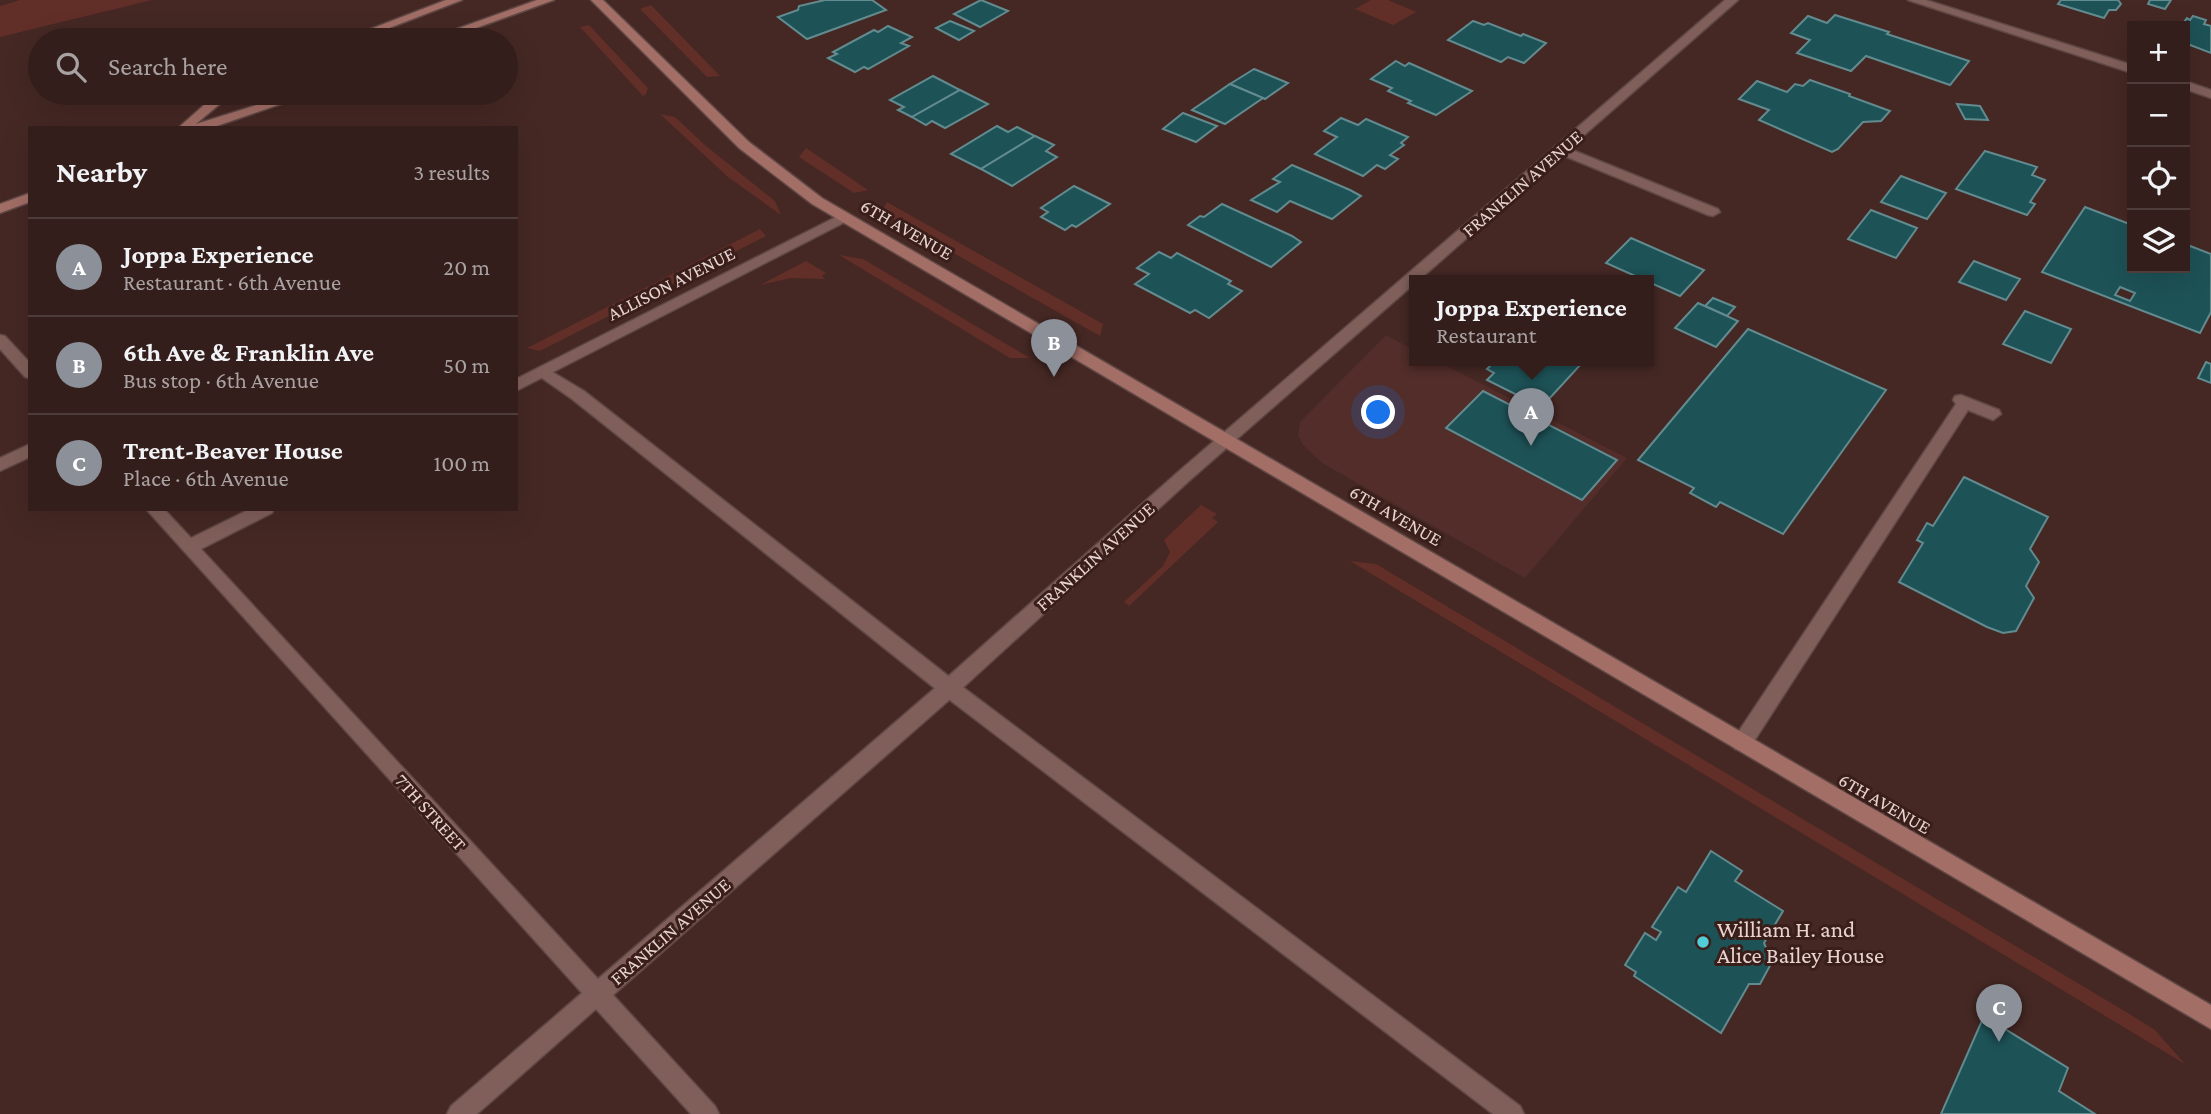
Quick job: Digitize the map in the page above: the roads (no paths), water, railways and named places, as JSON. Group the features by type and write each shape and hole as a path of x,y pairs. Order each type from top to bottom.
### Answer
{"main road":[{"path":"380,28 456,0"},
{"path":"467,28 548,0"},
{"name":"6TH AVENUE","path":"597,0 744,145 792,183 844,217 2211,1018"},
{"path":"186,126 211,105"},
{"path":"203,126 269,105"},
{"path":"0,209 28,198"}],"street":[{"name":"FRANKLIN AVENUE","path":"1415,275 1732,0"},
{"path":"1914,0 2127,67"},
{"path":"2190,87 2211,94"},
{"path":"1560,149 1713,212"},
{"name":"ALLISON AVENUE","path":"518,385 844,217"},
{"name":"FRANKLIN AVENUE","path":"459,1114 949,688 1225,440 1409,280"},
{"path":"0,340 28,371"},
{"path":"544,372 578,395 949,688 1512,1114"},
{"path":"1742,743 1963,401 1993,414"},
{"path":"0,465 28,451"},
{"name":"7TH STREET","path":"156,511 708,1114"},
{"path":"188,547 262,511"}],"place":[{"name":"6th Ave & Franklin Ave","path":"1054,377"},
{"name":"Joppa Experience","path":"1531,446"},
{"name":"William H. and Alice Bailey House","path":"1703,942"},
{"name":"Trent-Beaver House","path":"1999,1042"}]}
